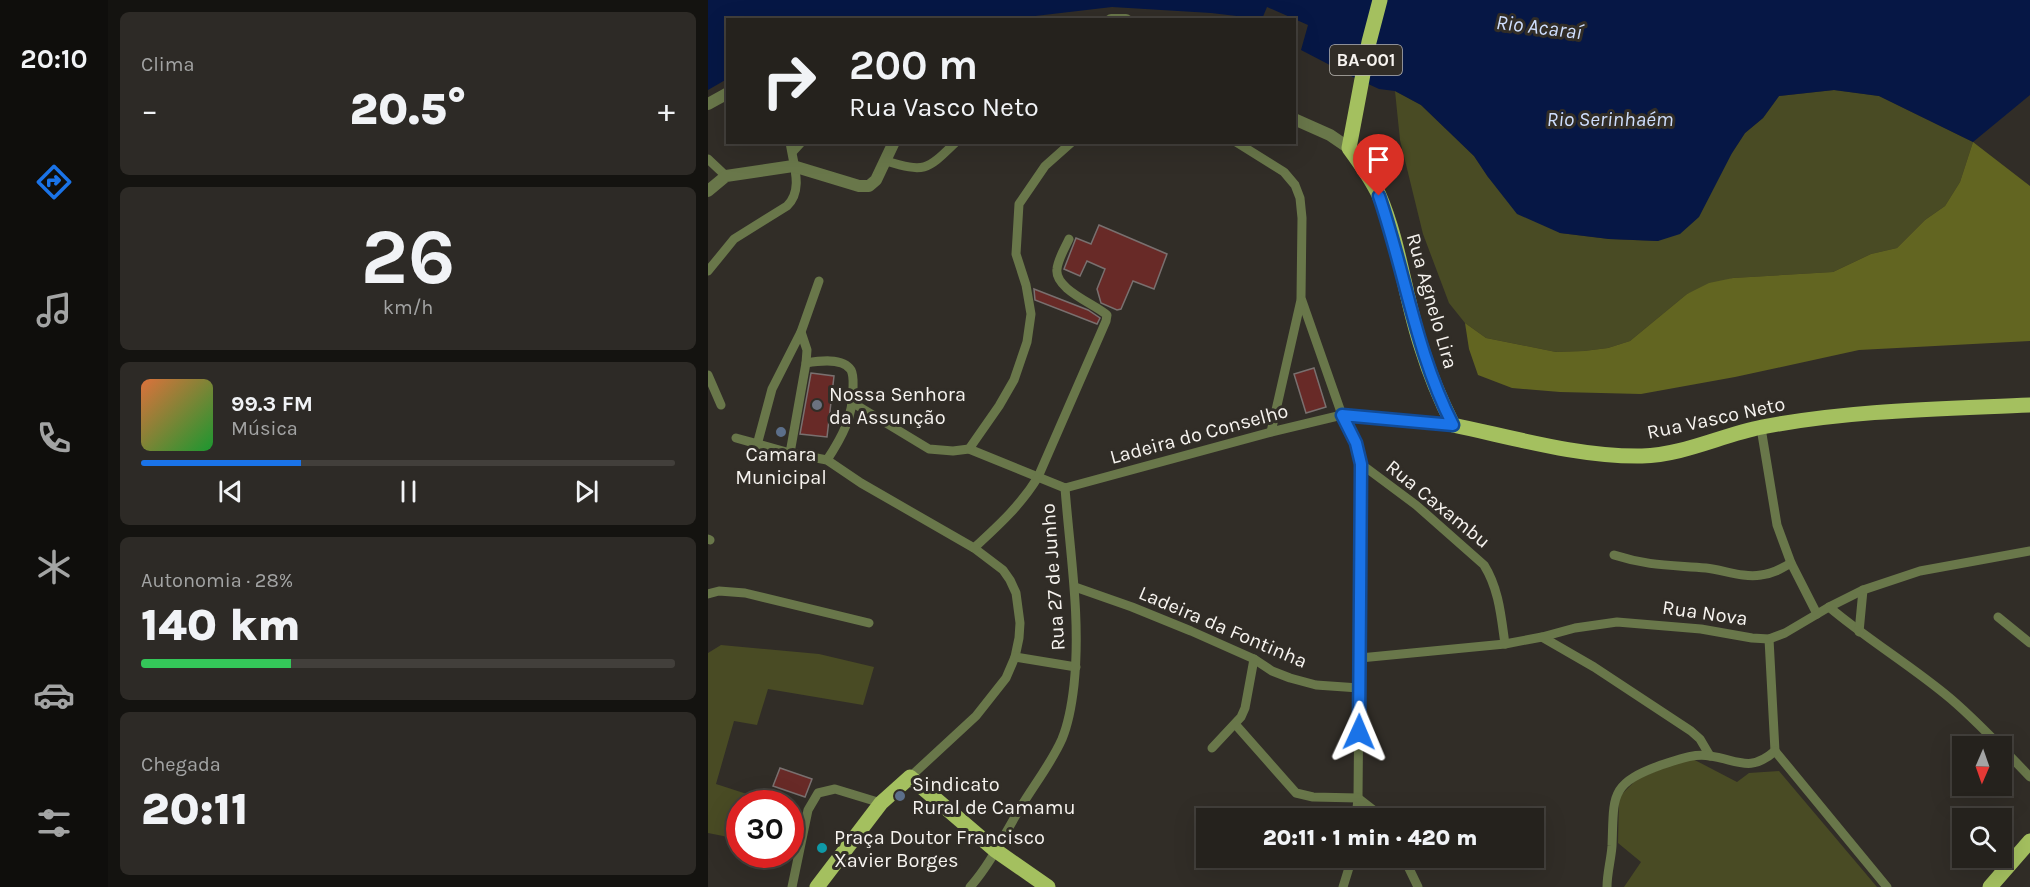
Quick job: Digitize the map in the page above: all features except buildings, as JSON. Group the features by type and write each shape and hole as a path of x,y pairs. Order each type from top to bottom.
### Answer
{"main road":[{"name":"BA-001","path":"1349,148 1369,42 1380,0"},
{"name":"Rua Agnelo Lira","path":"1349,148 1367,172 1379,196 1389,223 1421,348 1440,399 1453,425"},
{"name":"Rua Vasco Neto","path":"1453,425 1583,452 1617,456 1645,456 1672,452 1761,428 1895,410 2030,405"},
{"path":"817,887 881,803 910,777 995,850 1048,887"},
{"path":"1990,887 2028,847"}],"street":[{"path":"708,105 726,94"},
{"name":"Rua Agnelo Lira","path":"1296,120 1330,135 1349,148"},
{"path":"708,271 734,239 794,200 798,187 790,144"},
{"path":"792,160 802,144"},
{"path":"708,191 726,176 792,160 865,187 873,184 893,144"},
{"path":"886,161 913,168 927,167 954,144"},
{"path":"969,449 1014,380 1027,342 1031,314 1026,285 1016,254 1019,204 1045,166 1070,144"},
{"path":"1240,144 1284,172 1295,185 1300,198 1301,298 1271,432"},
{"path":"708,159 726,176"},
{"path":"974,548 1016,509 1038,477 1106,321 1107,315 1078,298 1056,273 1069,239"},
{"path":"757,445 772,389 801,332 819,281"},
{"path":"1301,298 1342,415 1356,443 1361,464 1357,808"},
{"path":"790,453 806,363 807,350 801,332"},
{"path":"806,363 820,361 845,365 851,370 854,380 853,403 843,435 827,460"},
{"path":"708,375 721,405"},
{"path":"853,403 929,449 953,451 969,449 1065,488"},
{"name":"Rua Vasco Neto","path":"1342,415 1453,425"},
{"name":"Ladeira do Conselho","path":"1065,488 1342,415"},
{"path":"1761,428 1777,525 1791,563 1817,614"},
{"path":"736,438 790,453 827,460 861,483 974,548 1003,570 1010,580 1016,593 1020,623 1015,657 1006,678 976,716 910,777"},
{"name":"Rua Caxambu","path":"1361,464 1416,505 1485,565 1497,595 1505,644"},
{"name":"Rua 27 de Junho","path":"970,887 987,866 1062,739 1068,724 1076,667 1077,627 1065,488"},
{"name":"Rua Nova","path":"1360,658 1505,644 1575,628 1617,622 1701,629 1752,639 1769,639 1785,633 1863,590 1920,571 2030,551"},
{"path":"1614,555 1637,563 1704,568 1748,576 1775,572 1791,563"},
{"name":"Ladeira da Fontinha","path":"1075,587 1132,607 1254,659 1272,671 1290,678 1316,685 1359,688"},
{"path":"1859,632 1863,590"},
{"path":"708,594 719,591 745,593 869,623"},
{"path":"1829,607 1949,698 1986,730 2030,777"},
{"path":"1998,617 2030,644"},
{"path":"1542,637 1594,667 1691,731 1700,739 1710,756"},
{"path":"1769,639 1775,751 1887,887"},
{"path":"1015,657 1076,667"},
{"path":"1212,748 1236,724 1245,708 1254,659"},
{"path":"1236,724 1288,787 1296,793 1313,797 1358,798 1371,808"},
{"path":"1607,887 1611,864 1615,796 1621,786 1631,777 1694,755 1710,756 1745,765 1758,763 1775,751"},
{"path":"792,887 808,810 818,794 835,789 881,803"},
{"path":"1343,887 1349,868"},
{"path":"1409,868 1418,887"}],"green space":[{"path":"1834,90 1879,96 1973,142 1960,182 1945,206 1925,220 1897,248 1871,254 1833,272 1733,278 1687,294 1630,341 1608,348 1584,351 1556,352 1486,338 1465,323 1449,303 1423,234 1400,140 1395,91 1421,105 1474,156 1488,177 1560,233 1609,239 1658,241 1732,153 1745,133 1763,118 1779,96"},
{"path":"721,645 819,654 874,667 863,705 768,689 757,725 734,721 716,784 735,790 726,790 726,837 708,833 708,653"},
{"path":"1689,757 1737,782 1749,773 1779,771 1877,887 1624,887 1641,862 1618,843 1619,797 1636,780"}],"shaded area":[{"path":"1973,142 2030,186 2030,341 1859,350 1735,377 1641,394 1512,388 1478,375 1469,349 1465,323 1486,338 1556,352 1608,348 1630,341 1687,294 1709,283 1733,278 1833,272 1871,254 1897,248 1925,220 1945,206 1960,182"}],"water":[{"name":"Rio Serinhaém","path":"708,0 2030,0 2030,95 1973,142 1879,96 1834,90 1779,96 1763,118 1745,133 1699,217 1680,234 1658,241 1609,239 1560,233 1517,214 1474,156 1421,105 1395,91 1379,89 1301,50 1308,25 1267,7 1262,18 1112,7 1019,18 726,18 726,80 708,90"}],"place":[{"name":"Nossa Senhora da Assunção","path":"817,405"},
{"name":"Camara Municipal","path":"781,432"},
{"name":"Sindicato Rural de Camamu","path":"900,796"},
{"name":"Praça Doutor Francisco Xavier Borges","path":"822,848"}],"route":[{"path":"1359,732 1361,464 1356,443 1342,415 1453,425 1440,399 1421,348 1389,223 1379,196"}],"water label":[{"name":"Rio Acaraí","path":"1539,27"}]}
